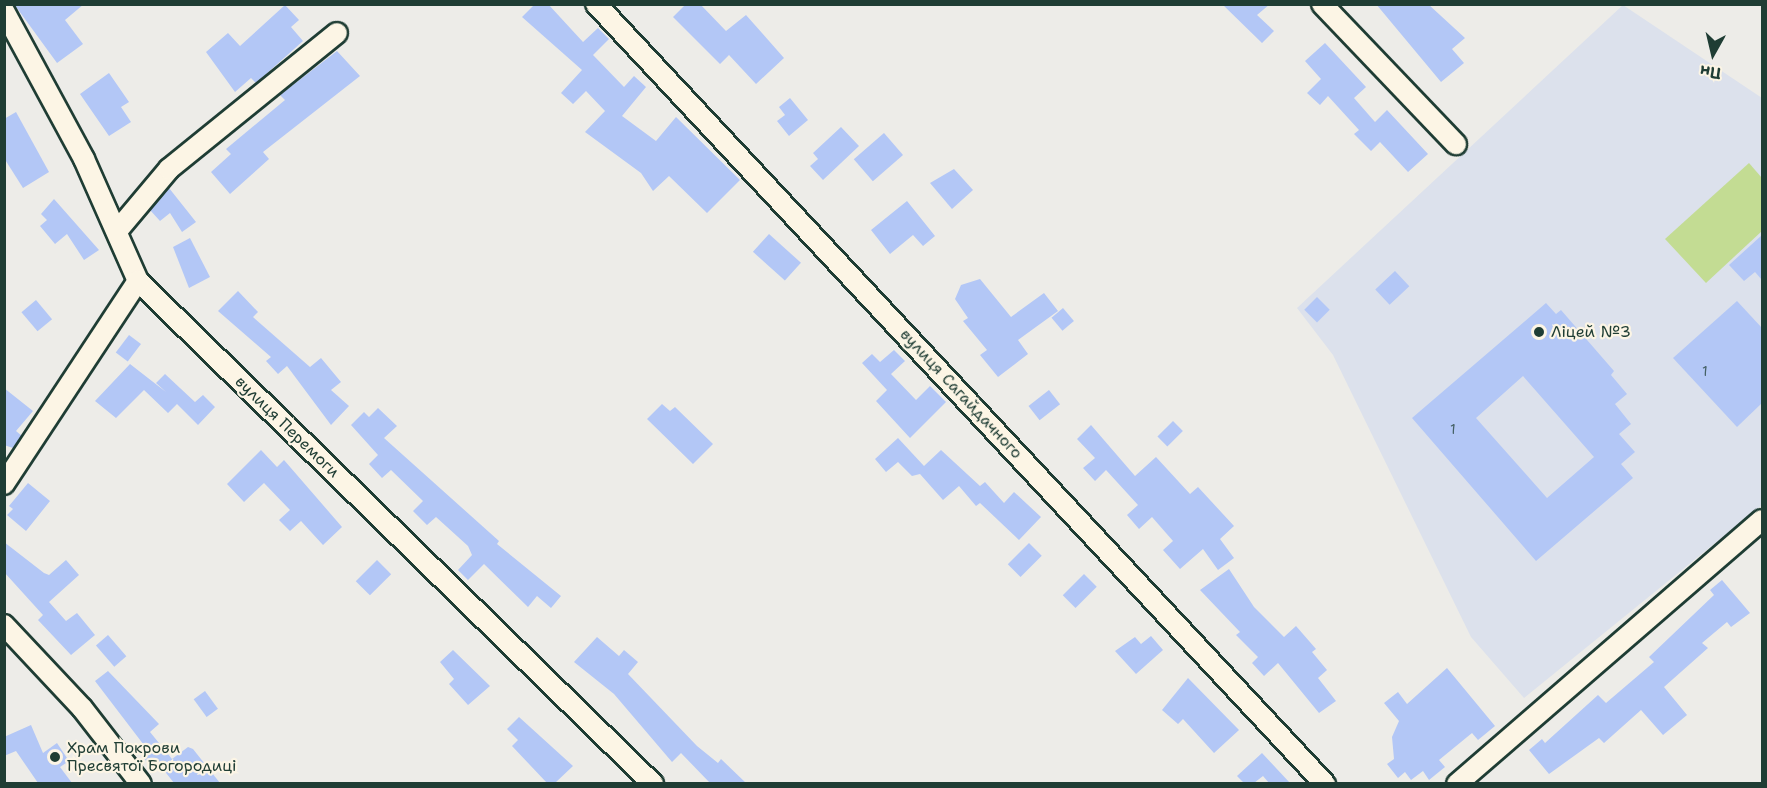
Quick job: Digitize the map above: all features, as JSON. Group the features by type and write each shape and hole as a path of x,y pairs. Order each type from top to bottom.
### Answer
{"street":[{"name":"вулиця Сагайдачного","path":"596,4 1325,783"},
{"path":"1322,4 1456,144"},
{"name":"вулиця Перемоги","path":"4,10 117,231 138,281 653,783"},
{"path":"117,231 169,169 337,33"},
{"path":"4,484 138,281"},
{"path":"1457,783 1762,520"},
{"path":"4,625 81,708 141,783"}],"shaded area":[{"name":"Ліцей №3","path":"1623,5 1762,98 1762,505 1524,698 1471,637 1333,355 1297,308"}],"green space":[{"path":"1749,163 1762,178 1762,231 1706,283 1665,239"}],"building":[{"path":"14,4 84,4 65,20 83,44 57,63"},
{"path":"535,4 548,4 583,42 598,28 609,39 593,55 624,87 634,76 646,87 622,116 656,141 676,117 740,180 707,213 669,176 653,191 641,173 585,132 605,111 586,91 573,104 561,93 582,70 522,17"},
{"path":"686,4 700,4 726,31 746,15 784,58 756,84 729,55 720,64 673,17"},
{"path":"1222,4 1270,4 1257,15 1274,31 1262,43"},
{"path":"1376,4 1428,4 1465,38 1452,49 1464,63 1441,82"},
{"path":"285,5 299,20 291,27 303,41 256,83 251,78 235,92 206,52 228,33 240,46"},
{"path":"1325,43 1366,87 1354,98 1375,122 1387,110 1428,154 1408,172 1380,142 1371,151 1354,134 1359,130 1328,96 1320,105 1307,93 1321,79 1305,61"},
{"path":"337,51 360,76 263,152 269,159 230,194 211,172 231,154 226,149 285,100 280,95"},
{"path":"109,73 129,102 121,107 131,122 109,136 80,94"},
{"path":"790,98 808,120 789,136 777,121 785,115 779,107"},
{"path":"16,112 49,172 23,188 4,158 4,119"},
{"path":"841,127 859,146 823,180 810,166 818,159 813,153"},
{"path":"884,133 903,155 873,181 854,159"},
{"path":"954,169 973,190 952,209 930,183"},
{"path":"169,188 196,222 182,232 170,213 160,221 150,210"},
{"path":"54,199 99,250 84,260 67,234 55,244 40,226 47,220 41,214"},
{"path":"907,201 935,236 923,246 913,235 890,254 871,230"},
{"path":"769,234 801,263 785,281 753,252"},
{"path":"1762,235 1762,280 1755,272 1744,281 1729,265"},
{"path":"190,238 210,277 189,288 173,247"},
{"path":"1395,271 1409,286 1390,305 1375,289"},
{"path":"980,279 1011,317 1044,293 1058,311 1018,340 1028,354 998,377 980,355 987,350 963,321 968,318 955,299 961,285"},
{"path":"238,291 258,312 253,317 310,367 321,358 341,382 331,390 349,406 331,425 287,366 278,374 266,361 271,357 218,311"},
{"path":"1317,297 1330,310 1317,322 1304,310"},
{"path":"36,300 52,319 38,331 21,312"},
{"path":"1737,301 1762,328 1762,403 1737,427 1673,358"},
{"path":"1546,303 1556,314 1561,310 1614,371 1611,375 1627,394 1615,404 1631,424 1619,434 1635,452 1621,464 1633,478 1536,561 1412,418","holes":["1523,376 1594,457 1547,498 1476,418"]},
{"path":"1063,308 1074,321 1062,331 1052,318"},
{"path":"129,335 141,344 128,362 116,353"},
{"path":"894,350 905,361 891,374 916,400 930,386 946,402 910,438 876,401 887,390 862,363 872,354 880,362"},
{"path":"130,364 166,392 156,383 165,374 195,402 203,395 215,407 198,425 177,404 168,413 144,390 116,418 95,401"},
{"path":"4,388 33,411 16,431 22,436 13,448 4,445"},
{"path":"1049,390 1060,404 1040,420 1029,406"},
{"path":"662,404 670,411 675,407 713,444 693,464 647,419"},
{"path":"378,408 397,426 384,438 499,541 497,544 561,596 551,608 537,596 528,607 484,564 468,580 458,570 472,555 468,546 436,517 427,525 413,511 423,501 391,470 382,478 369,464 378,455 351,425 364,412 369,417"},
{"path":"1173,421 1183,431 1167,446 1157,437"},
{"path":"1091,425 1135,476 1156,457 1190,494 1198,487 1234,526 1220,539 1234,558 1218,570 1203,549 1180,569 1163,550 1173,541 1152,517 1139,529 1127,515 1138,505 1106,470 1095,481 1083,468 1095,458 1077,439"},
{"path":"898,438 924,466 941,450 980,486 985,482 1004,503 1014,492 1041,517 1019,540 980,503 976,506 959,486 943,500 920,474 912,476 898,462 886,472 875,459"},
{"path":"261,450 277,467 284,460 342,527 323,545 301,521 290,531 279,520 290,510 264,483 244,502 227,484"},
{"path":"28,483 50,501 26,531 7,515 13,509 9,506"},
{"path":"4,542 44,573 49,575 66,560 79,575 49,602 66,621 77,613 95,635 71,655 38,620 43,615 4,572"},
{"path":"1029,543 1042,556 1021,577 1008,564"},
{"path":"377,560 391,574 370,595 356,581"},
{"path":"1229,569 1254,607 1284,637 1296,626 1316,649 1312,652 1327,670 1318,678 1336,701 1319,713 1278,663 1264,676 1252,663 1258,657 1236,635 1240,632 1200,590"},
{"path":"1084,574 1097,587 1076,608 1063,595"},
{"path":"1722,580 1750,613 1731,627 1727,622 1702,643 1708,648 1664,687 1687,715 1663,735 1641,710 1604,743 1599,738 1549,774 1529,750 1542,739 1545,743 1598,695 1606,703 1654,662 1649,657 1714,595 1710,590"},
{"path":"108,635 126,656 114,667 96,645"},
{"path":"1151,636 1163,650 1136,674 1115,651 1135,637 1141,644"},
{"path":"597,637 619,656 624,650 638,662 628,674 697,746 718,763 721,759 746,783 710,783 681,753 672,762 614,694 574,662"},
{"path":"453,650 490,686 468,705 449,684 454,679 440,662"},
{"path":"1447,668 1495,726 1478,740 1472,733 1439,760 1445,767 1429,780 1423,771 1411,780 1405,772 1398,778 1387,764 1394,759 1392,737 1399,721 1384,703 1398,692 1407,704"},
{"path":"108,671 159,724 150,732 172,759 188,747 193,749 220,783 174,783 159,764 152,769 144,758 150,753 95,681"},
{"path":"1188,678 1239,730 1214,753 1183,719 1178,724 1162,710"},
{"path":"205,691 218,709 207,717 194,699"},
{"path":"519,717 573,766 555,783 547,783 512,746 518,740 507,729"},
{"path":"31,725 43,753 57,743 69,761 60,767 72,783 38,783 16,751 4,756 4,737"},
{"path":"1262,753 1290,783 1269,783 1263,776 1254,783 1244,783 1237,776"}],"place":[{"name":"Ліцей №3","path":"1539,332"},
{"name":"Храм Покрови Пресвятої Богородиці","path":"55,757"}]}
